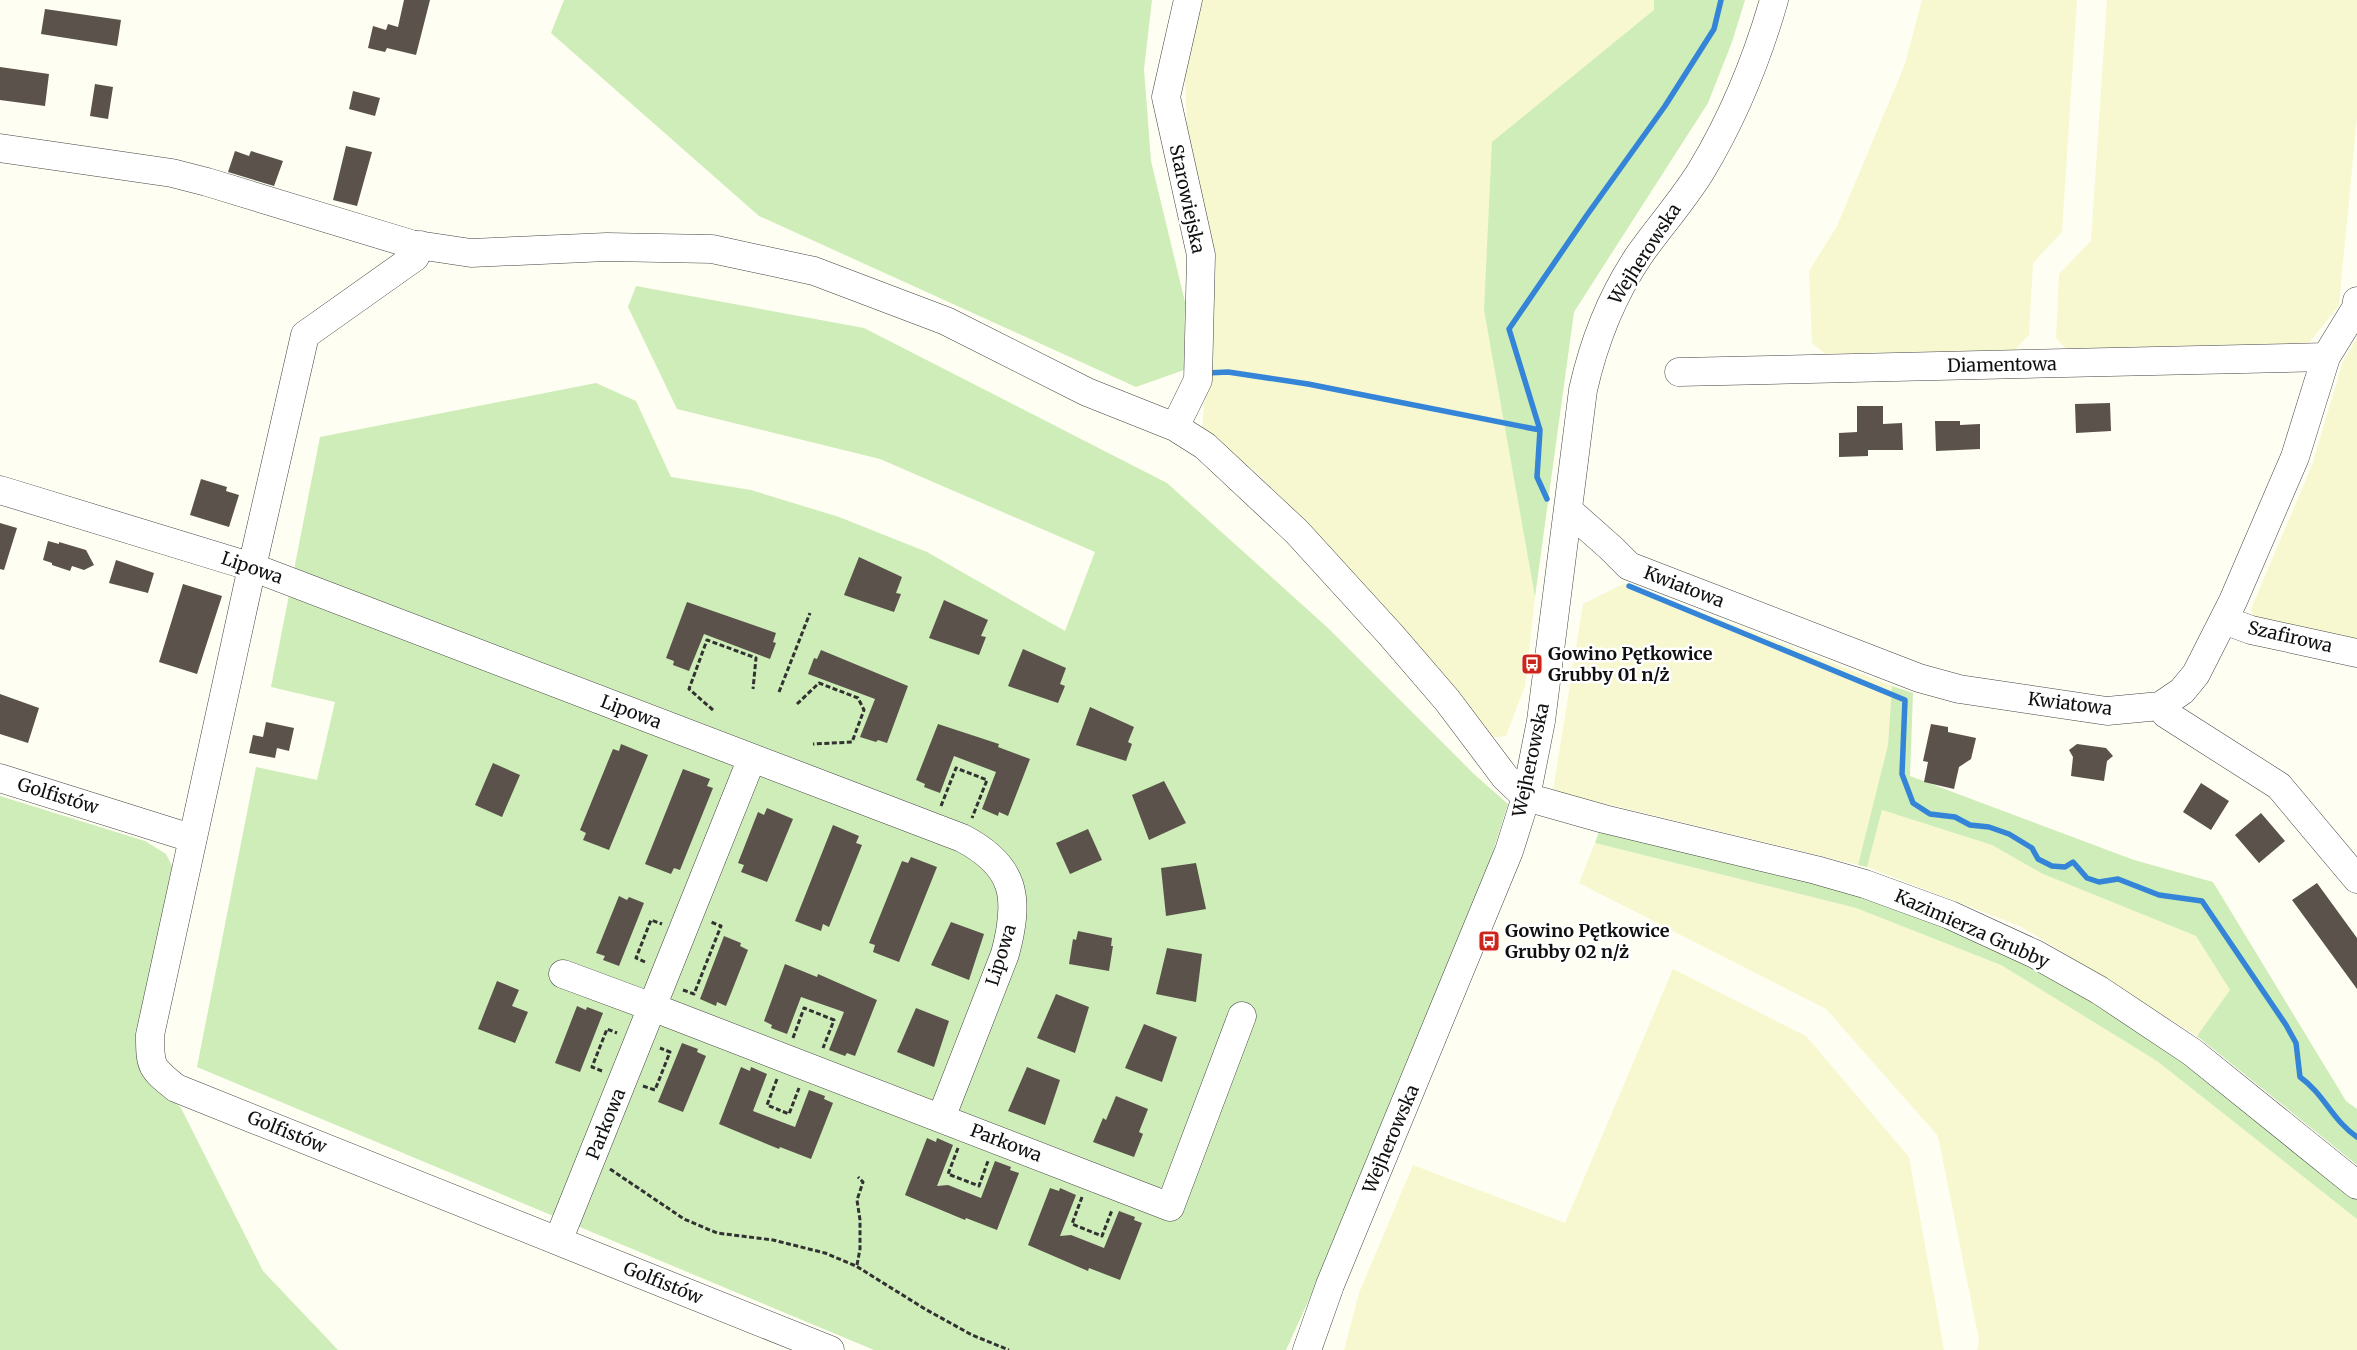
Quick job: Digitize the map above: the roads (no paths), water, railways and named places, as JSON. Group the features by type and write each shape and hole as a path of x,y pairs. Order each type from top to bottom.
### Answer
{"street":[{"name":"Starowiejska","path":"1175,427 1198,380 1201,255 1166,97 1188,0"},
{"name":"Wejherowska","path":"1307,1350 1330,1285 1506,858 1526,798 1541,721 1583,390 1595,342 1627,276 1700,171 1722,132 1756,56 1774,0"},
{"path":"0,148 172,173 421,246 471,253 607,247 712,249 814,271 946,321 1087,392 1175,427 1205,446 1297,532 1410,656 1447,700 1505,777 1526,798"},
{"path":"192,838 305,335 415,257 421,246"},
{"name":"Kwiatowa","path":"1568,510 1612,548 1629,566 1918,678 1959,689 2106,711 2160,706 2182,691 2196,674 2224,620 2295,457 2326,357 2356,308 2357,301"},
{"name":"Diamentowa","path":"1679,372 2326,357"},
{"name":"Lipowa","path":"0,490 252,567 964,839 987,854 1007,877 1013,899 1012,926 1005,954 941,1118"},
{"name":"Szafirowa","path":"2224,620 2251,630 2357,653"},
{"path":"2160,706 2166,714 2279,786 2357,879"},
{"path":"652,1007 752,758"},
{"name":"Golfistów","path":"0,778 192,838 150,1035 150,1062 159,1074 176,1088 830,1350"},
{"name":"Kazimierza Grubby","path":"1526,798 1604,819 1807,867 1865,884 1950,915 2035,954 2099,990 2192,1052 2357,1185"},
{"name":"Parkowa","path":"563,974 1170,1207 1242,1016"},
{"name":"Parkowa","path":"558,1241 652,1007"}],"waterway":[{"path":"1547,499 1537,477 1540,430 1509,329 1665,106 1714,29 1721,0"},
{"path":"1207,373 1228,372 1308,384 1540,430"},
{"path":"1629,586 1905,700 1902,774 1913,803 1930,814 1955,817 1970,825 1989,827 2009,834 2032,848 2038,859 2052,866 2065,867 2073,862 2087,878 2099,882 2118,879 2159,895 2202,901 2286,1025 2296,1043 2300,1077 2316,1091 2341,1123 2357,1137"}],"place":[{"name":"Gowino Pętkowice Grubby 01 n/ż","path":"1532,664"},
{"name":"Gowino Pętkowice Grubby 02 n/ż","path":"1489,941"}]}
